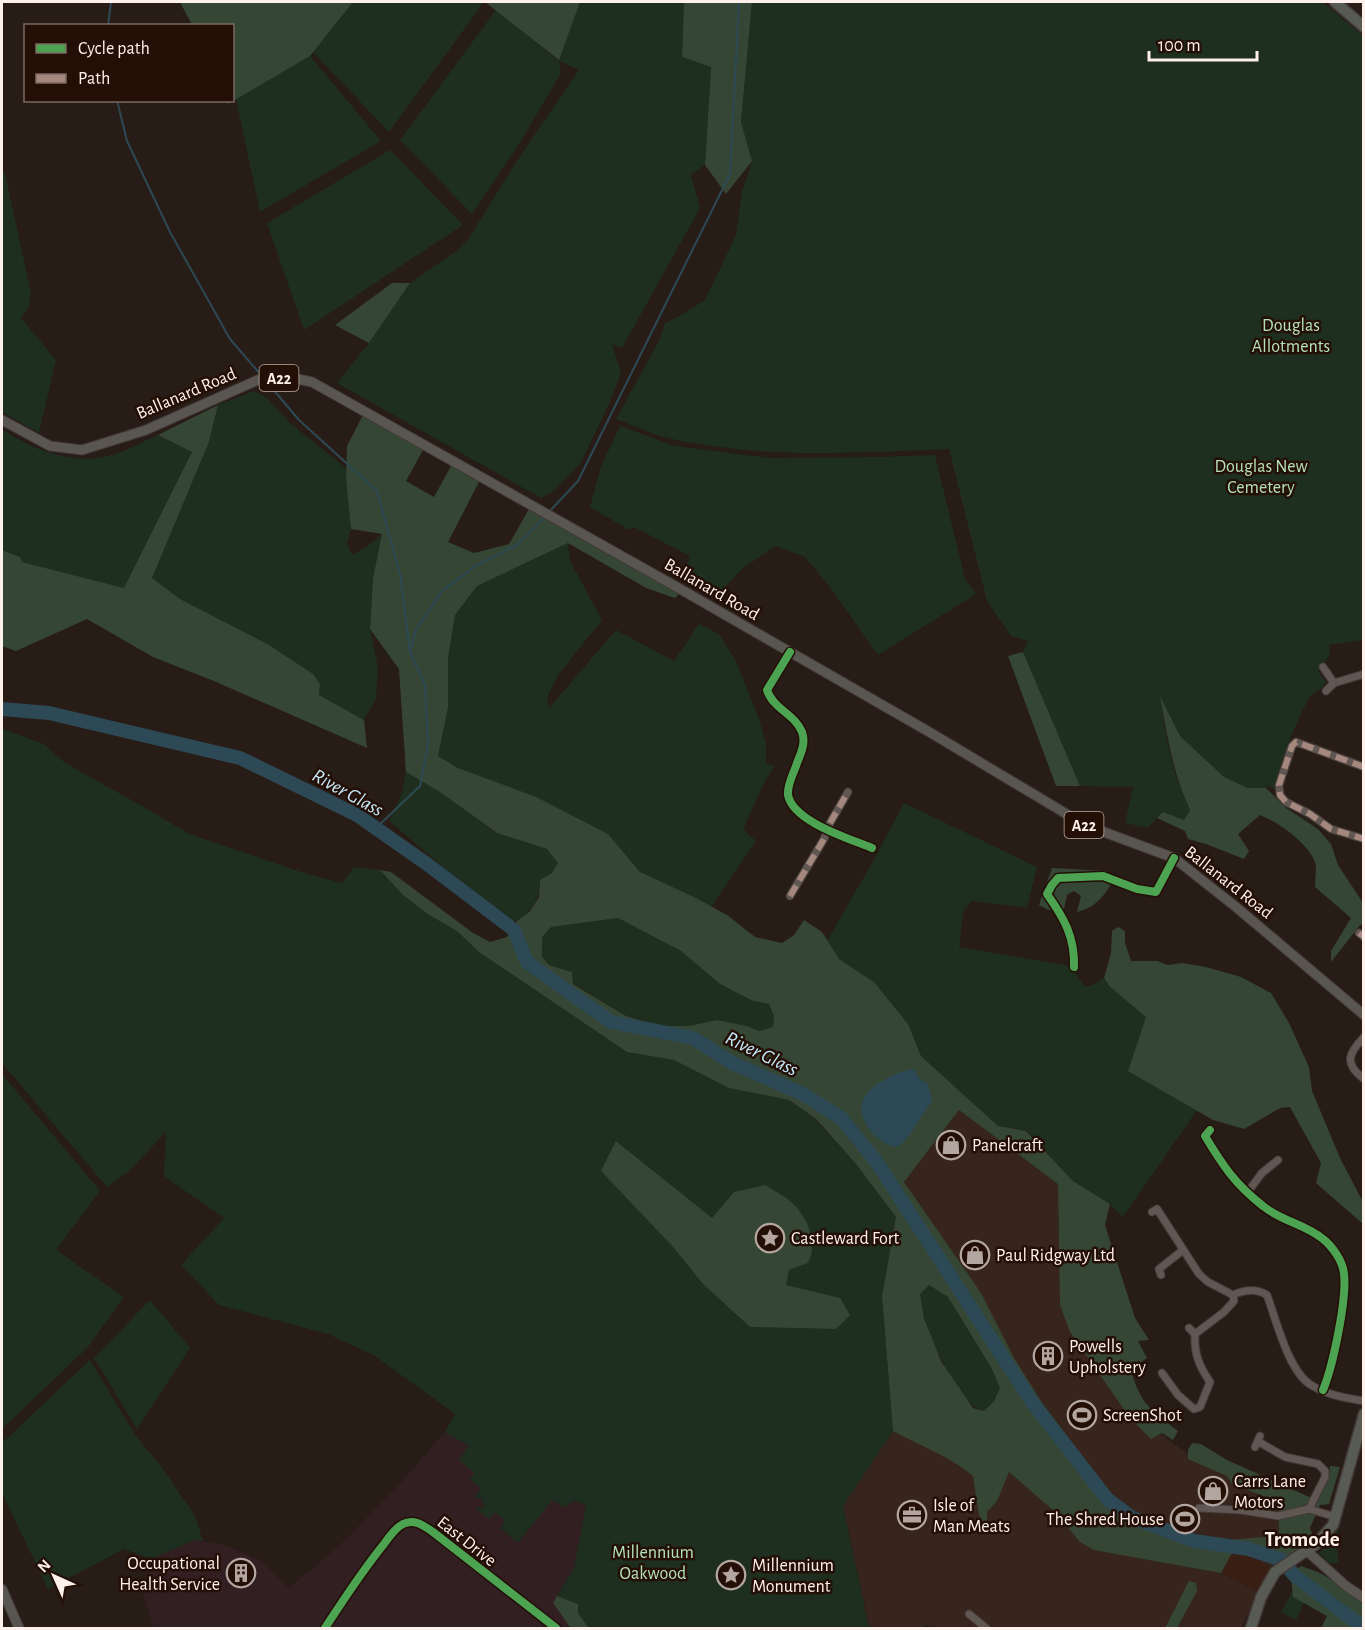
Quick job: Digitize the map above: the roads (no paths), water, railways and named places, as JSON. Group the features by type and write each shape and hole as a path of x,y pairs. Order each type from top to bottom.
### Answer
{"highway":[{"path":"1335,2 1364,27"},
{"path":"1251,1629 1261,1597 1277,1570 1307,1551 1330,1531 1336,1517 1364,1414"}],"main road":[{"name":"Ballanard Road","path":"2,420 50,446 82,450 146,430 260,379 288,377 312,382 790,652 1085,825 1174,858 1364,1015"},
{"path":"1307,1551 1333,1575 1364,1598"},
{"path":"2,1589 19,1629"}],"street":[{"path":"790,652 767,690 770,699 798,724 803,733 804,745 788,796 800,812 826,831 872,848"},
{"path":"1323,667 1334,683"},
{"path":"1326,691 1334,683 1364,674"},
{"path":"1364,767 1296,742 1292,746 1278,789 1286,802 1310,814 1331,829 1364,839"},
{"path":"790,896 824,839 826,831 848,792"},
{"path":"1074,967 1075,951 1071,935 1062,915 1047,894 1052,885 1059,878 1103,876 1137,889 1156,892 1174,858"},
{"path":"1364,1036 1353,1047 1350,1057 1351,1066 1364,1078"},
{"path":"1210,1130 1204,1136 1235,1182 1270,1212 1321,1237 1332,1247 1344,1273 1341,1311 1329,1376 1323,1390"},
{"path":"1247,1193 1262,1173 1278,1160"},
{"path":"1152,1212 1157,1209 1199,1274 1208,1282 1233,1295 1252,1290 1267,1294 1297,1372 1310,1384 1333,1395 1364,1401"},
{"path":"1158,1270 1183,1250"},
{"path":"1195,1334 1224,1312 1234,1301 1233,1295"},
{"path":"1162,1373 1178,1395 1194,1409 1200,1407 1213,1384 1199,1365 1194,1349 1195,1334 1189,1328"},
{"path":"1258,1442 1285,1457 1318,1464 1325,1471 1325,1477 1309,1509"},
{"path":"1199,1508 1240,1510 1278,1516 1309,1509 1336,1517"},
{"name":"East Drive","path":"326,1629 354,1583 387,1540 403,1524 410,1522 422,1525 433,1532 556,1629"},
{"path":"969,1614 986,1629"}],"water":[{"path":"914,1069 919,1078 928,1084 932,1102 912,1131 897,1147 876,1137 865,1123 861,1108 863,1100 871,1089 900,1072"}],"waterway":[{"path":"108,24 111,2"},
{"path":"549,512 578,481 730,174 739,2"},
{"path":"117,102 127,141 170,232 230,339 261,375"},
{"path":"266,381 299,420 377,491 400,574 410,652 425,685 428,744 420,786 375,829"},
{"path":"411,649 416,629 443,590 477,565 517,545 545,517"},
{"name":"River Glass","path":"2,709 49,713 240,758 357,815 427,864 514,930 527,962 611,1022 693,1038 732,1063 803,1094 841,1118 876,1161 1032,1402 1108,1500 1131,1517 1194,1541 1249,1549 1282,1560 1295,1576 1364,1628"}],"place":[{"name":"Panelcraft","path":"951,1145"},
{"name":"Castleward Fort","path":"770,1238"},
{"name":"Paul Ridgway Ltd","path":"975,1255"},
{"name":"Powells Upholstery","path":"1048,1356"},
{"name":"ScreenShot","path":"1082,1415"},
{"name":"Carrs Lane Motors","path":"1213,1491"},
{"name":"Isle of Man Meats","path":"912,1515"},
{"name":"The Shred House","path":"1185,1519"},
{"name":"Occupational Health Service","path":"241,1573"},
{"name":"Millennium Monument","path":"731,1575"}],"district":[{"name":"Tromode","path":"1302,1539"}],"park label":[{"name":"Douglas Allotments","path":"1291,335"},
{"name":"Douglas New Cemetery","path":"1261,476"},
{"name":"Millennium Oakwood","path":"653,1562"}]}
